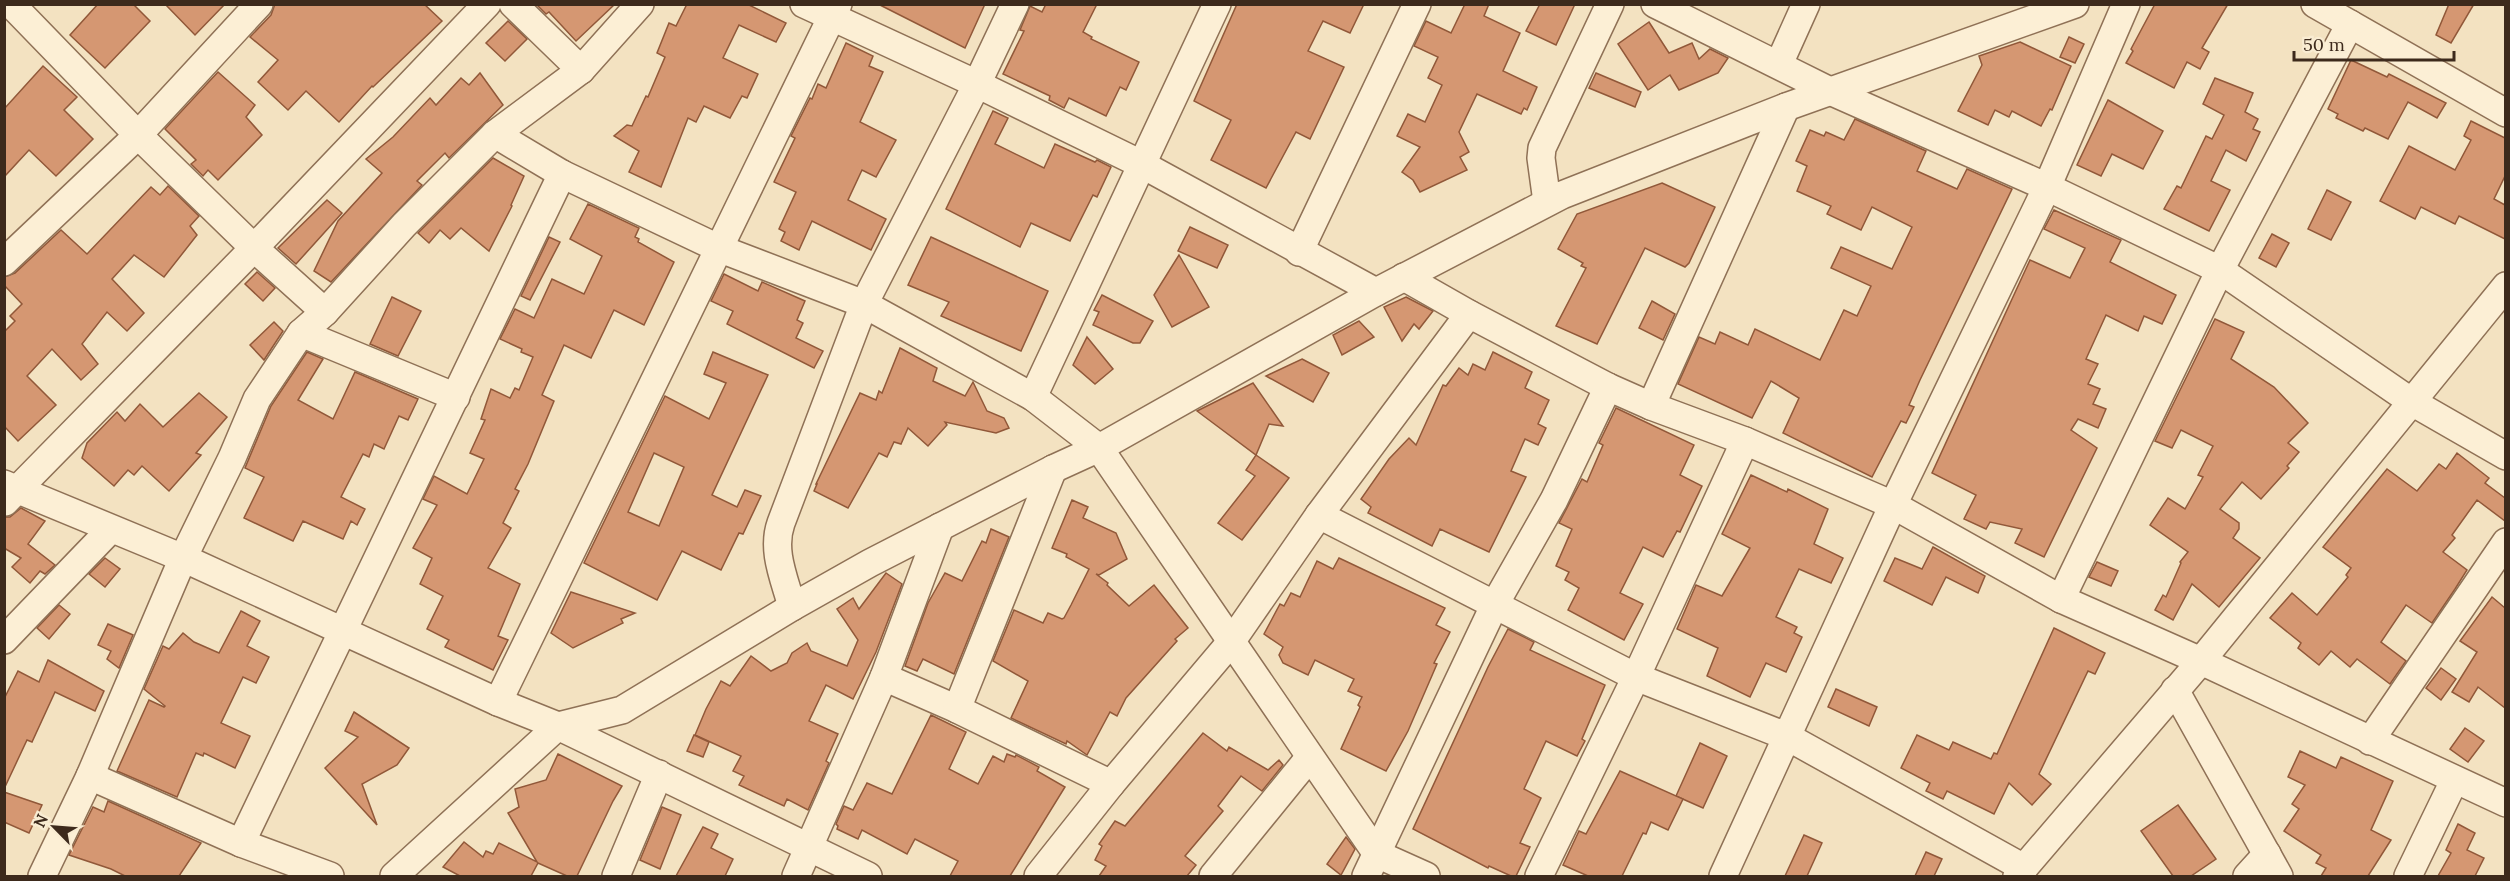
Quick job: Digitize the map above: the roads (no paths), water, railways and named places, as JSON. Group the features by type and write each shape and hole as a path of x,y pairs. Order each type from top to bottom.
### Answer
{"street":[{"path":"4,262 138,135 259,4"},
{"path":"487,4 254,248 8,493 183,558 498,702 558,726 868,876"},
{"path":"513,4 581,70"},
{"path":"42,876 90,776 151,639 183,558 232,458 257,399 301,333 325,312 396,234 495,134 581,70 640,4"},
{"path":"804,4 835,11 1143,165 1376,292"},
{"path":"792,607 777,551 777,532 864,304 977,84 1015,4"},
{"path":"1033,397 1216,4"},
{"path":"1299,252 1417,4"},
{"path":"1546,202 1540,158 1542,148 1610,4"},
{"path":"1655,4 1830,91 2048,187 2220,270 2412,402 2505,456"},
{"path":"1779,64 1806,4"},
{"path":"394,876 558,726 622,710 792,607 940,527 1099,448 1376,292 1546,202 1786,107 2075,4"},
{"path":"1723,876 1893,505 2048,187 2126,4"},
{"path":"2315,4 2505,113"},
{"path":"13,9 254,248 325,312"},
{"path":"498,702 835,11"},
{"path":"2061,599 2220,270 2350,24"},
{"path":"1651,406 1786,107"},
{"path":"495,134 562,174 718,248 864,304 1033,397 1099,448 1310,758 1372,865 1426,876"},
{"path":"241,843 456,397 489,321 562,174"},
{"path":"1404,277 1608,387 1651,406 1745,441 1893,505 2061,599 2201,661 2505,803"},
{"path":"1319,515 1636,677 1786,736 2021,872 2201,661 2505,286"},
{"path":"1038,876 1111,784 1231,642 1319,515 1469,314"},
{"path":"301,333 456,397"},
{"path":"1372,865 1495,604 1554,500 1608,387"},
{"path":"1539,876 1636,677 1745,441"},
{"path":"957,709 1053,469"},
{"path":"796,876 884,676 940,527"},
{"path":"4,640 110,530"},
{"path":"2370,741 2505,542"},
{"path":"884,676 1111,784"},
{"path":"2175,690 2273,865 2247,876"},
{"path":"1213,876 1310,758"},
{"path":"616,876 659,774"},
{"path":"90,776 241,843 330,876"},
{"path":"2408,876 2454,781"}]}
